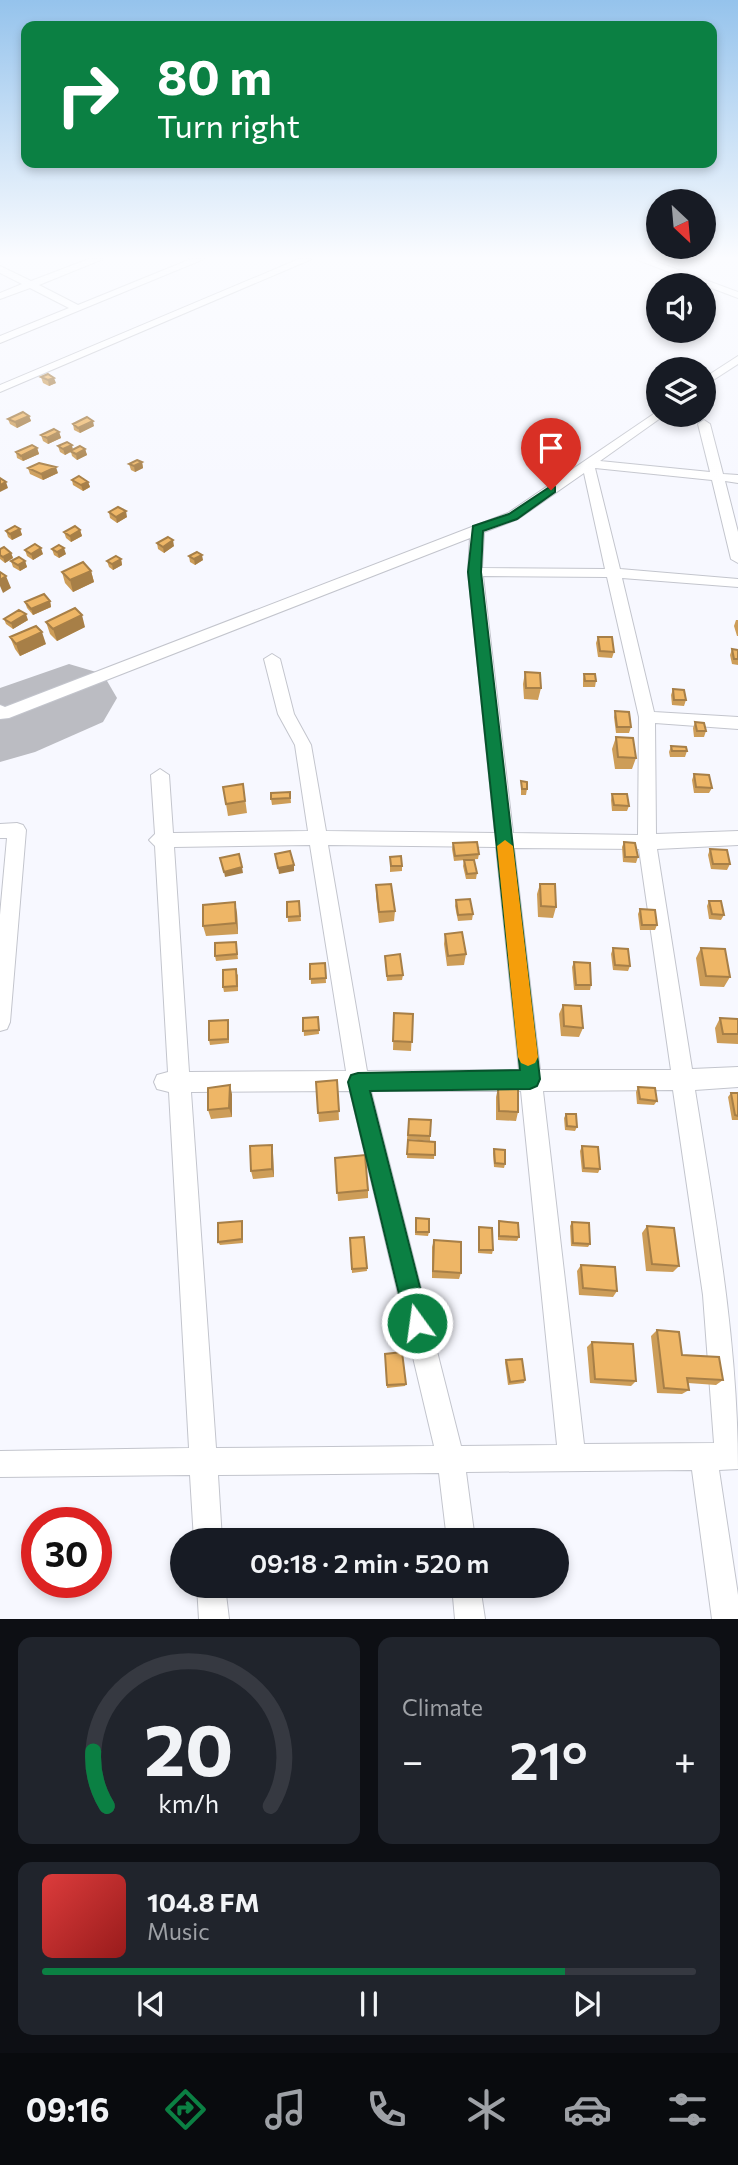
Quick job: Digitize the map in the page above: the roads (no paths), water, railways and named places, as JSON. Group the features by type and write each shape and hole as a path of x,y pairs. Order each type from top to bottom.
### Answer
{"street":[{"path":"0,389 129,335"},
{"path":"716,375 738,359"},
{"path":"0,711 3,714 513,516 646,423"},
{"path":"705,427 738,559"},
{"path":"588,464 738,479"},
{"path":"588,464 611,573 647,717 647,842 685,1080 715,1294 727,1619"},
{"path":"477,529 475,572 572,1458"},
{"path":"475,572 611,573 738,583"},
{"path":"272,659 286,714 303,745 358,1082 450,1457 459,1528"},
{"path":"647,717 738,723"},
{"path":"160,775 172,1082 207,1528"},
{"path":"0,831 17,830 0,1022"},
{"path":"161,840 318,838 647,842 738,838"},
{"path":"172,1082 685,1080 738,1077"},
{"path":"0,1465 450,1457 723,1456"},
{"path":"212,1598 214,1619"},
{"path":"467,1598 470,1619"}]}
